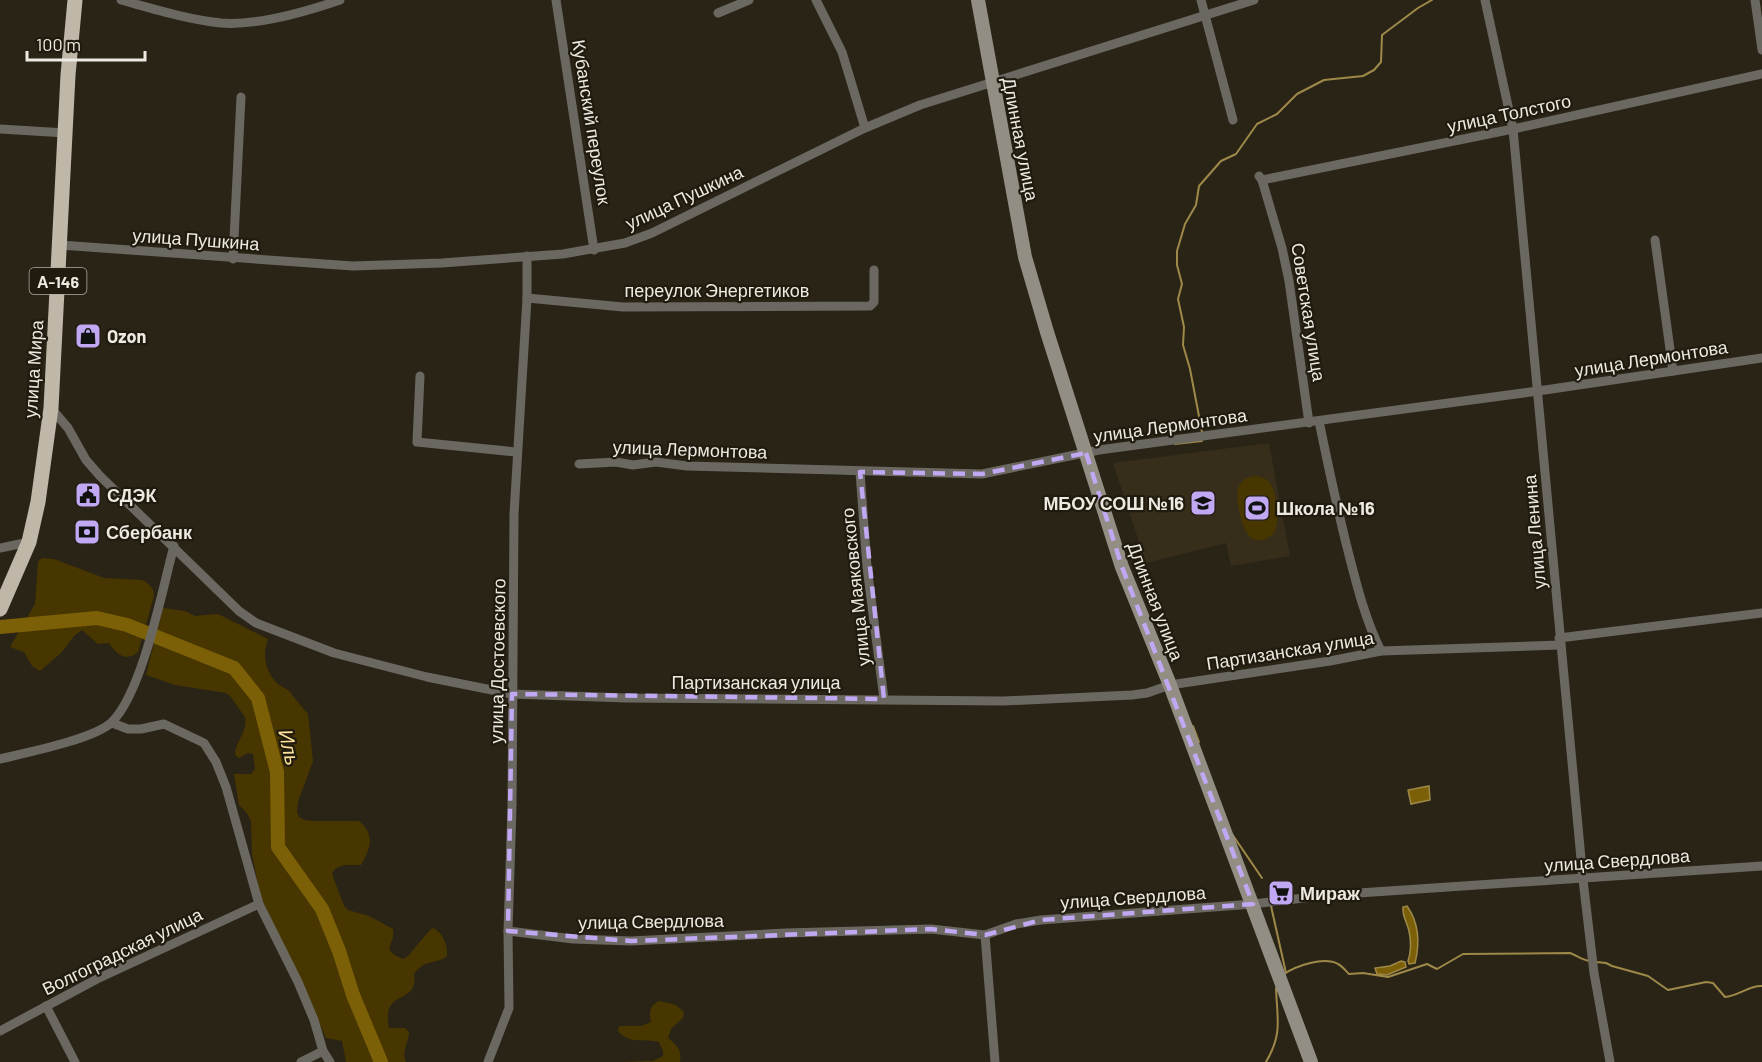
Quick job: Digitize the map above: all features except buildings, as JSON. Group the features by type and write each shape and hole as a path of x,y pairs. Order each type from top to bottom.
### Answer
{"highway":[{"name":"улица Мира","path":"0,609 29,542 38,502 51,408 68,75 75,0"}],"main road":[{"name":"Длинная улица","path":"978,0 1025,257 1086,453 1122,567 1170,686 1311,1062"}],"street":[{"path":"121,0 185,17 222,23 243,23 276,17 339,0"},
{"name":"Кубанский переулок","path":"556,0 594,250"},
{"path":"718,14 749,0"},
{"path":"816,0 842,52 865,128"},
{"path":"1201,0 1233,120"},
{"name":"улица Пушкина","path":"60,245 353,266 594,250 625,243 652,233 865,128 920,105 1254,0"},
{"name":"улица Ленина","path":"1485,0 1513,129 1583,879 1594,973 1610,1062"},
{"path":"1755,0 1762,50"},
{"name":"улица Толстого","path":"1260,178 1513,129 1762,74"},
{"path":"233,259 241,97"},
{"path":"0,129 66,133"},
{"name":"Советская улица","path":"1260,178 1290,281 1314,422 1358,590 1371,631 1381,651"},
{"path":"1656,240 1673,371"},
{"name":"улица Достоевского","path":"488,1062 509,1008 508,931 512,806 516,452 527,298 527,256"},
{"name":"переулок Энергетиков","path":"527,298 623,307 870,306 874,302 874,270"},
{"name":"улица Лермонтова","path":"579,464 616,462 633,465 656,462 687,466 982,474 1086,453 1762,358"},
{"path":"420,376 417,442 516,452"},
{"name":"Партизанская улица","path":"51,408 68,429 86,460 239,611 256,623 334,654 427,678 512,694 626,698 1004,701 1075,699 1148,693 1170,686 1381,651 1560,641 1762,613"},
{"name":"улица Маяковского","path":"860,472 867,567 884,699"},
{"path":"0,548 29,542"},
{"path":"0,759 89,735 112,723 126,702 138,674 174,546"},
{"path":"112,723 128,729 164,724 204,743 216,762 226,787 259,904 298,982 314,1020 323,1051 330,1062"},
{"name":"улица Свердлова","path":"508,931 573,939 631,941 786,933 920,930 985,935 1016,924 1041,920 1253,904 1329,895 1762,866"},
{"name":"Волгоградская улица","path":"0,1031 97,979 259,904"},
{"path":"985,935 995,1062"},
{"path":"46,1006 75,1062"},
{"path":"301,1062 323,1051"}],"highlighted area":[{"path":"1086,453 1122,567 1253,904 1041,920 985,935 931,929 631,941 508,931 512,694 884,699 860,472 982,474"}],"shaded area":[{"name":"МБОУ СОШ №16","path":"1269,443 1290,556 1231,566 1226,543 1146,563 1113,463"},
{"name":"Школа №16","path":"1258,476 1270,483 1276,502 1277,518 1274,532 1263,540 1252,538 1248,534 1240,516 1237,497 1241,482"},
{"path":"42,558 54,559 104,578 142,580 149,584 154,596 138,652 126,657 122,656 109,643 98,644 82,630 40,671 32,666 24,652 10,647 35,604 38,562"},
{"path":"163,608 185,611 195,616 217,614 268,639 265,657 270,674 278,684 290,692 308,714 313,761 298,802 299,817 314,821 359,821 368,832 369,848 361,865 344,865 335,869 332,874 344,906 348,910 369,916 393,929 391,952 403,959 433,928 444,940 447,956 418,969 414,974 414,984 411,990 390,1006 389,1028 405,1028 409,1032 404,1054 406,1062 346,1062 342,1041 326,1038 260,895 252,854 251,821 239,805 234,774 251,774 255,769 253,754 248,753 239,758 235,755 245,727 245,717 226,693 175,685 146,675"},
{"path":"1429,786 1430,800 1411,804 1408,790"},
{"path":"1407,906 1414,919 1418,941 1415,963 1409,964 1410,938 1403,910 1403,907"},
{"path":"1401,961 1405,962 1406,967 1387,975 1377,974 1375,968 1390,966"},
{"path":"660,1001 676,1005 684,1012 683,1018 671,1029 668,1038 678,1048 680,1062 620,1062 653,1061 663,1056 659,1042 632,1040 618,1031 619,1026 641,1026 651,1022 651,1009"}],"waterway":[{"path":"1202,432 1183,345 1184,327 1178,299 1182,284 1177,265 1177,251 1185,224 1196,205 1199,186 1221,161 1236,154 1257,124 1277,114 1297,94 1324,80 1363,76 1374,70 1381,62 1382,35 1432,0"},
{"path":"1175,444 1202,441"},
{"name":"Иль","path":"0,627 97,618 127,625 234,668 258,698 277,772 278,847 322,909 353,995 381,1062"},
{"path":"1193,726 1199,742"},
{"path":"1232,834 1262,878"},
{"path":"1271,906 1286,973"},
{"path":"1284,974 1303,965 1325,961 1338,964 1349,974 1363,973 1388,977 1427,964 1437,969 1463,954 1570,953 1590,961"},
{"path":"1596,962 1648,976 1668,990 1706,982 1713,983 1725,997 1762,986"},
{"path":"1266,1062 1277,1034 1276,988"}],"place":[{"name":"Ozon","path":"88,336"},
{"name":"СДЭК","path":"88,495"},
{"name":"МБОУ СОШ №16","path":"1203,503"},
{"name":"Школа №16","path":"1257,508"},
{"name":"Сбербанк","path":"87,532"},
{"name":"Мираж","path":"1281,893"}]}
